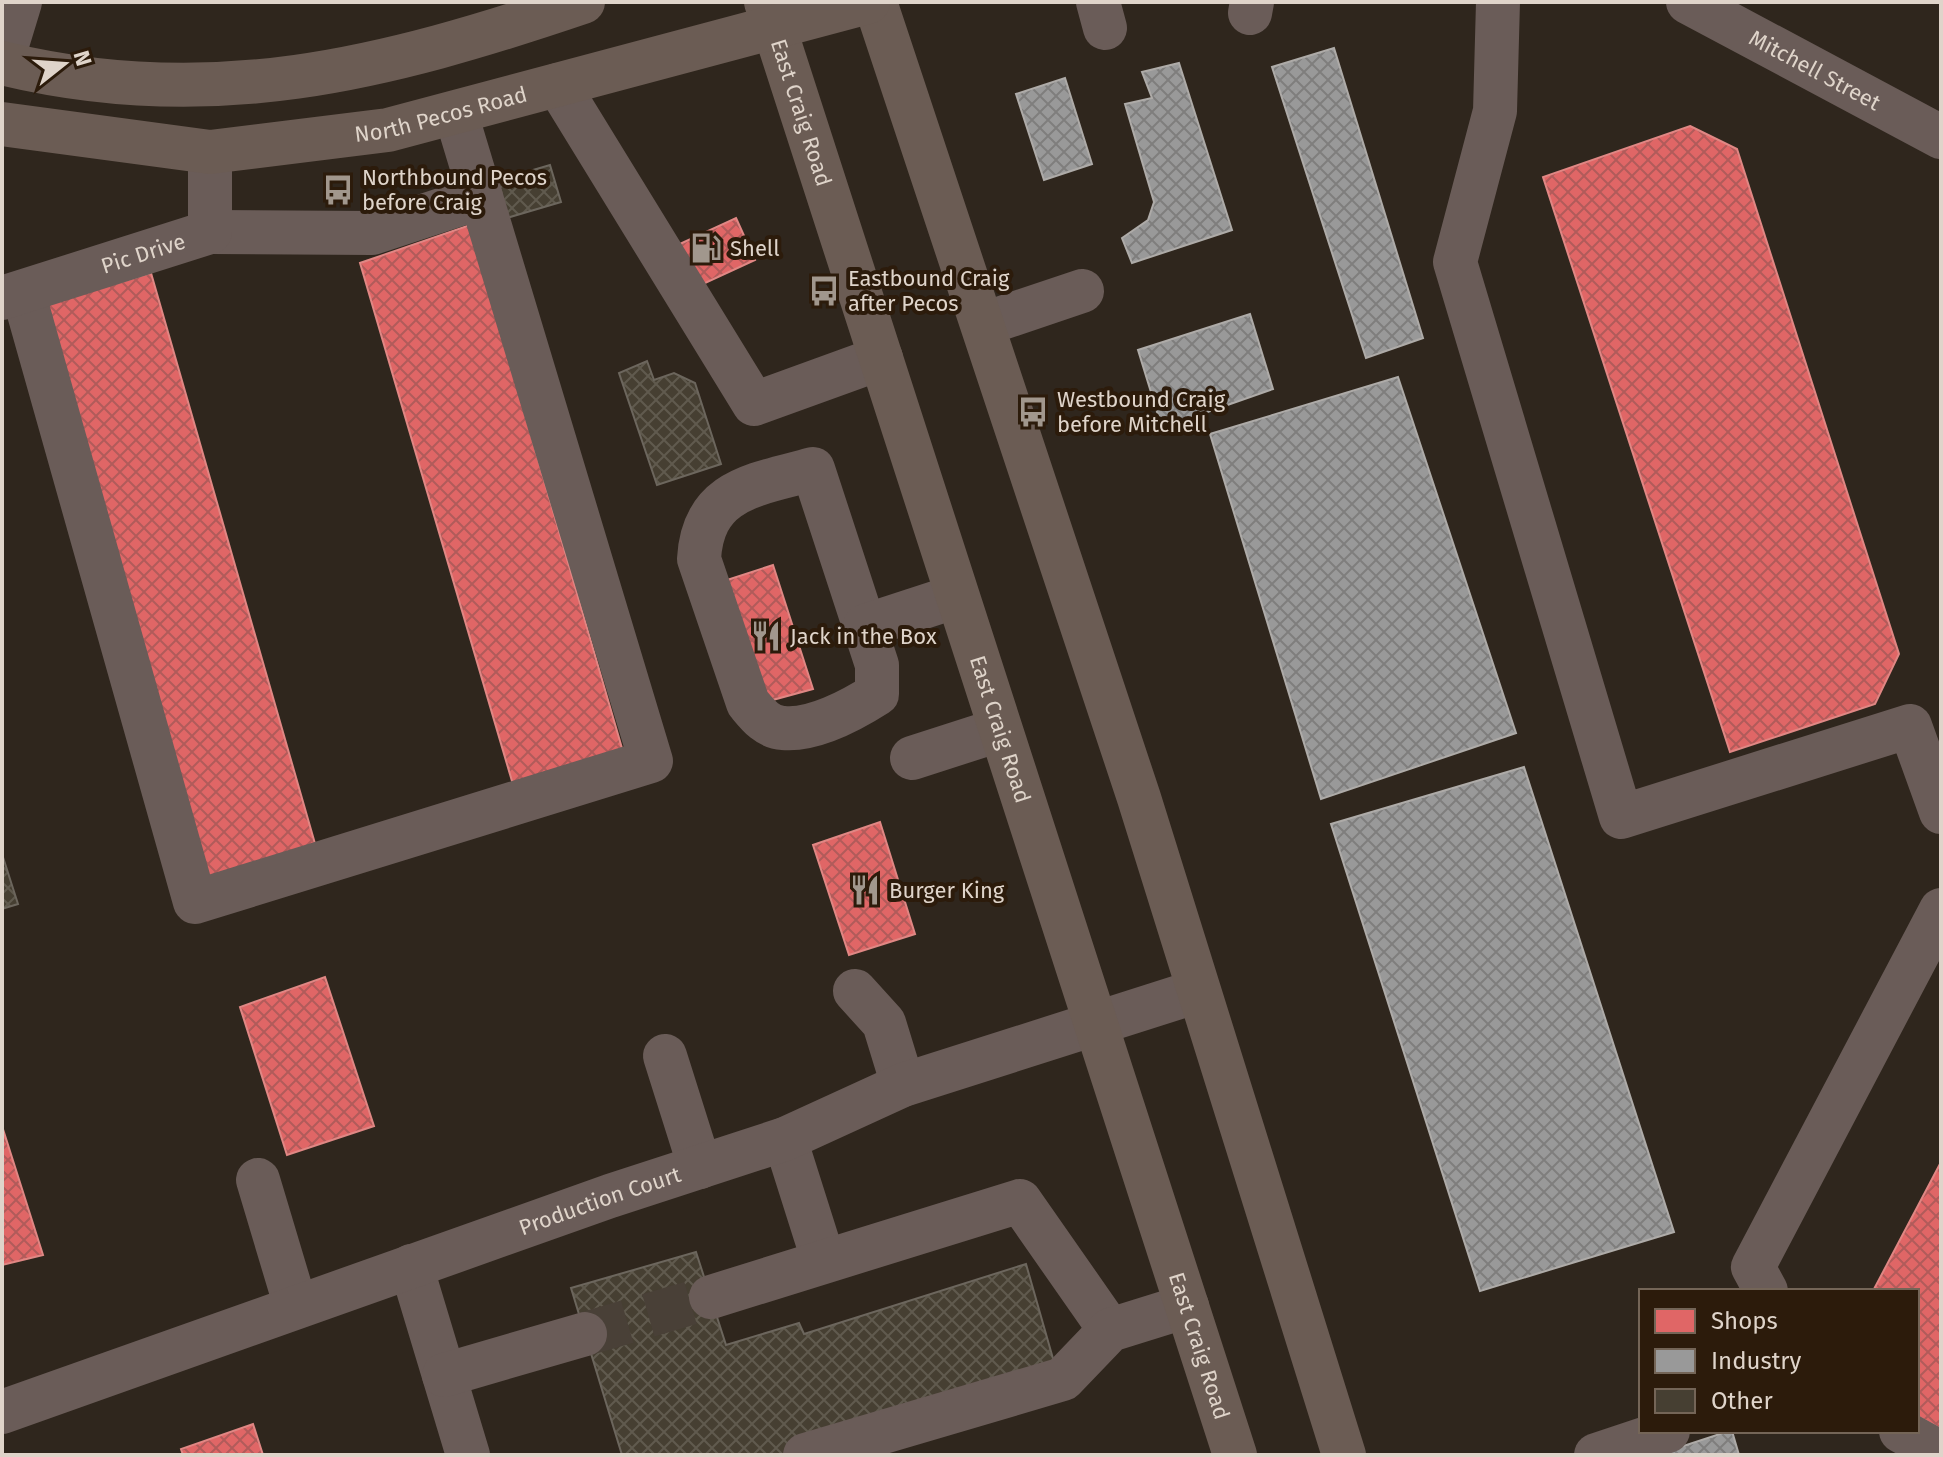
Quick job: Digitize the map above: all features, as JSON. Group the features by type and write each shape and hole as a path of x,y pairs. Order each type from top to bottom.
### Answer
{"main road":[{"path":"2,62 49,74 163,87 283,81 406,58 583,2"},
{"name":"North Pecos Road","path":"2,124 210,152 388,130 558,85 770,13 868,2"},
{"path":"875,2 1139,798 1344,1455"},
{"name":"East Craig Road","path":"770,13 1235,1455"}],"street":[{"path":"2,62 20,2"},
{"path":"1498,2 1495,111 1455,262 1621,817 1910,726 1941,812"},
{"name":"Mitchell Street","path":"1688,2 1941,137"},
{"path":"558,85 754,404 881,358"},
{"path":"13,295 195,902 651,761 456,114"},
{"name":"Pic Drive","path":"13,295 210,232 210,152"},
{"path":"210,232 372,233 481,197"},
{"path":"984,324 1082,291"},
{"path":"813,469 865,626 877,665 877,694 854,709 806,725 782,728 762,720 748,703 699,559 701,534 713,508 741,489 813,469"},
{"path":"865,626 957,596"},
{"path":"912,758 999,730"},
{"path":"1765,1289 1753,1267 1941,910"},
{"path":"855,991 884,1023 903,1085"},
{"name":"Production Court","path":"2,1412 411,1266 785,1139 903,1085 1198,991"},
{"path":"665,1056 700,1167"},
{"path":"785,1139 823,1259"},
{"path":"258,1180 296,1307"},
{"path":"711,1297 823,1259 1020,1201 1110,1330"},
{"path":"411,1266 468,1455"},
{"path":"805,1455 1063,1379 1110,1330 1187,1306"},
{"path":"444,1375 585,1334"},
{"path":"1596,1455 1662,1433"},
{"path":"1905,1433 1941,1453"}],"building: Shops":[{"path":"1690,126 1737,149 1899,654 1875,704 1730,752 1543,177"},
{"path":"736,218 755,260 677,296 658,254"},
{"path":"470,225 624,755 514,788 360,263"},
{"path":"151,273 318,854 212,887 39,306"},
{"name":"Jack in the Box","path":"773,565 813,689 758,704 718,583"},
{"name":"Burger King","path":"880,822 915,934 849,955 813,845"},
{"path":"325,977 374,1126 287,1155 240,1007"},
{"path":"2,1126 43,1255 2,1265"},
{"path":"1941,1162 1941,1429 1919,1417 1919,1289 1874,1289"},
{"path":"253,1424 263,1455 183,1455 181,1449"}],"building: Industry":[{"path":"1334,48 1423,338 1366,358 1272,67"},
{"path":"1179,63 1232,230 1132,263 1122,238 1148,220 1154,202 1125,104 1152,98 1142,72"},
{"path":"1065,78 1092,164 1044,180 1016,94"},
{"path":"1250,314 1273,389 1162,428 1138,350"},
{"path":"1398,377 1516,733 1321,799 1210,434"},
{"path":"1524,767 1674,1232 1480,1291 1331,824"},
{"path":"1723,1433 1733,1433 1739,1455 1656,1455"}],"building: Other":[{"path":"550,165 561,202 500,220 489,183"},
{"path":"647,361 654,380 674,373 695,383 721,464 657,485 619,373"},
{"path":"2,854 18,904 2,909"},
{"path":"696,1252 726,1345 799,1323 804,1334 1026,1264 1056,1369 805,1455 622,1455 571,1288"}],"tunnel":[{"path":"585,1334 711,1297"}],"place":[{"name":"Northbound Pecos before Craig","path":"338,190"},
{"name":"Shell","path":"706,248"},
{"name":"Eastbound Craig after Pecos","path":"824,291"},
{"name":"Westbound Craig before Mitchell","path":"1033,412"},
{"name":"Jack in the Box","path":"766,636"},
{"name":"Burger King","path":"865,890"}]}
